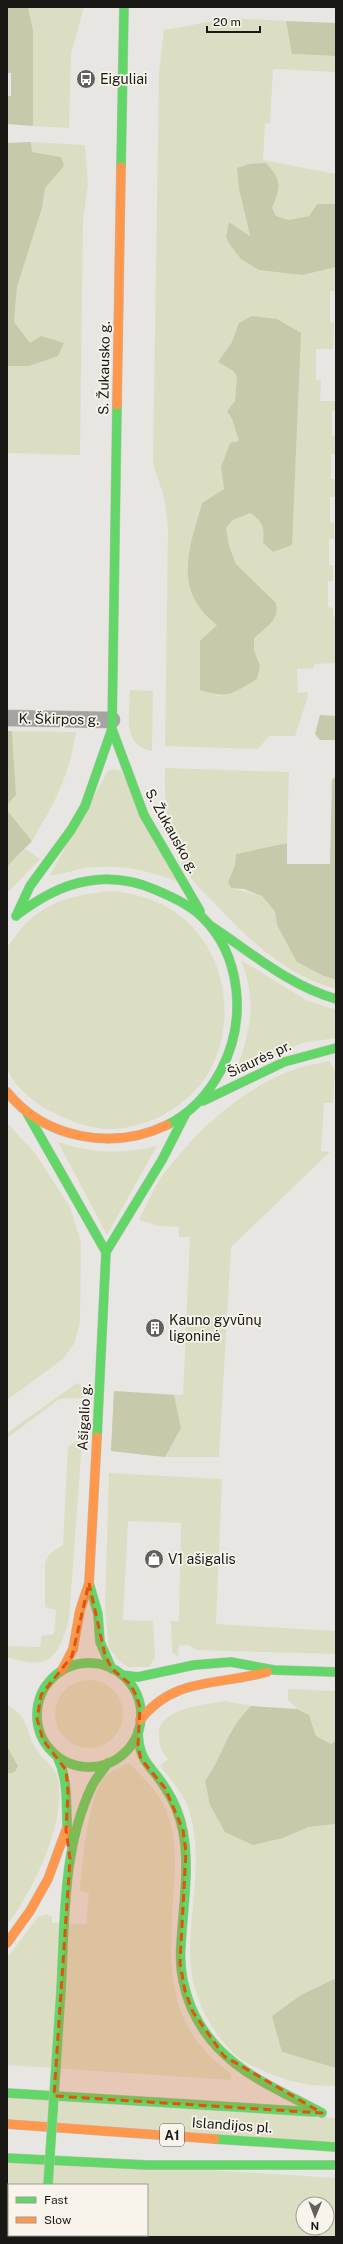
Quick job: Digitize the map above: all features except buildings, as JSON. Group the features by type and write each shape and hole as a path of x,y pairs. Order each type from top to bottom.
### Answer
{"main road":[{"name":"S. Žukausko g.","path":"124,7 112,725 85,806 72,830 30,886 12,919 38,898 63,886 91,879 123,879 151,886 180,900 207,923"},
{"name":"S. Žukausko g.","path":"112,725 144,815 171,859 230,963 236,984 238,1006 237,1028 232,1049 212,1088 197,1104"},
{"path":"207,923 233,939 282,976 305,989 336,999"},
{"name":"Šiaurės pr.","path":"197,1104 288,1060 313,1051 336,1048"},
{"path":"8,1094 25,1110 46,1124 68,1133 93,1138 117,1139 148,1133 165,1126 197,1104"},
{"path":"25,1110 106,1252"},
{"name":"Ašigalio g.","path":"62,1670 72,1656 76,1642 80,1613 89,1584 106,1252 162,1160 186,1113"},
{"name":"Ašigalio g.","path":"89,1584 98,1614 100,1642 112,1669"},
{"path":"70,1859 66,1830 68,1792 66,1770 57,1756 46,1744 39,1730 37,1707 46,1685 62,1670 75,1665 88,1663 112,1669 122,1675 138,1677 212,1662 231,1662 274,1670 336,1672"},
{"path":"140,1720 150,1706 164,1695 197,1684 232,1680 274,1670"},
{"path":"48,2184 70,1859 87,1794 96,1774 108,1763 120,1756 130,1745 138,1731 140,1707 136,1695 122,1675"},
{"name":"Islandijos pl.","path":"7,2093 326,2113 245,2070 224,2056 207,2035 193,2012 184,1991 180,1963 186,1852 183,1830 178,1812 165,1788 141,1758 138,1746 138,1731"},
{"path":"57,1756 82,1766 108,1763"},
{"path":"7,1943 30,1910 48,1879 66,1830"},
{"name":"Islandijos pl.","path":"7,2124 336,2147"},
{"path":"7,2158 146,2165 336,2165"}],"street":[{"name":"K. Škirpos g.","path":"7,718 112,725"}],"highlighted area":[{"path":"89,1583 105,1655 112,1669 130,1684 140,1707 138,1746 141,1759 165,1788 183,1830 186,1852 180,1963 185,1991 193,2012 224,2056 322,2113 54,2096 70,1859 66,1830 68,1792 66,1770 43,1740 37,1719 41,1695 72,1656"}],"green space":[{"path":"7,7 28,7 33,31 33,126 7,124 7,96 11,96 11,73 7,73"},
{"path":"28,7 84,7 71,54 69,128 33,126 33,32"},
{"path":"230,18 286,21 292,54 336,56 336,72 273,69 270,123 265,124 263,160 336,174 336,204 317,204 309,216 289,220 276,216 272,208 279,189 239,189 250,236 229,222 226,237 303,275 336,267 336,291 330,291 330,322 334,323 333,349 316,349 316,380 321,381 320,401 336,401 336,411 332,411 332,436 336,436 336,454 331,454 331,479 335,479 335,497 330,497 330,522 334,523 334,539 329,539 329,565 333,565 333,581 328,581 328,607 333,608 333,617 336,617 336,663 314,664 314,668 297,669 298,693 307,692 308,696 295,736 269,736 258,749 165,746 168,527 164,497 153,464 159,72 164,30","holes":["240,323 273,552 263,543 263,529 261,522 250,513 233,520 226,528 229,546 236,564 276,603 277,609 271,623 254,637 254,650 260,666 220,696 200,689 200,641 217,625 187,568 202,503 224,489 221,467 239,441 232,419 227,411 235,401 237,376 233,371 218,362 232,342"]},
{"path":"286,21 336,23 336,56 292,54"},
{"path":"31,142 85,145 88,185 83,219 80,455 7,453 7,366 29,366 64,344 41,337 30,344 14,322 17,287 42,208 45,188 64,166 61,157 32,152"},
{"path":"31,142 32,152 61,157 64,166 45,188 42,208 17,287 14,322 30,343 41,336 64,343 58,356 29,366 7,366 7,143"},
{"path":"266,163 275,175 278,184 277,194 272,208 276,216 289,220 309,216 317,204 336,204 336,267 303,275 259,270 241,259 230,245 226,237 229,222 250,236 239,189 237,168 249,164"},
{"path":"252,316 277,319 301,333 292,545 273,552 263,543 263,529 261,522 250,513 233,520 226,528 229,546 236,564 276,603 277,609 271,623 254,638 254,650 260,666 257,679 230,694 218,694 200,690 200,641 217,625 203,612 194,598 189,583 189,553 202,503 224,489 221,467 230,443 239,441 232,419 227,411 235,401 237,376 233,371 218,362 232,342 239,323"},
{"path":"130,690 153,691 152,751 142,748 131,736 129,728"},
{"path":"320,715 336,716 336,740 320,740 315,734"},
{"path":"7,731 12,731 16,795 7,805"},
{"path":"12,731 76,732 69,763 60,789 48,814 32,841 7,810 7,805 16,795"},
{"path":"165,768 289,772 287,843 236,854 235,865 228,882 231,888 262,896 275,913 277,925 286,939 324,976 336,980 336,989 301,975 270,956 242,931 193,880 181,863 189,857 174,836 167,815"},
{"path":"114,769 121,771 180,883 146,871 111,867 86,868 50,875 108,771"},
{"path":"336,776 336,980 324,976 297,962 277,925 275,912 262,896 244,889 231,888 228,882 235,865 236,854 287,843 287,864 330,864 332,780"},
{"path":"7,810 32,841 7,867"},
{"path":"26,849 40,859 7,893 7,867"},
{"path":"115,891 155,901 186,920 212,955 220,976 224,997 224,1019 221,1041 214,1062 196,1089 184,1101 155,1119 139,1125 107,1129 79,1124 54,1113 28,1096 12,1078 8,1071 6,1061 6,963 7,949 9,945 17,934 37,914 60,901 73,897"},
{"path":"241,960 306,1000 336,1010 336,1038 302,1043 235,1074 245,1044 251,1005 246,976"},
{"path":"329,1061 335,1071 333,1103 324,1103 321,1151 330,1152 231,1247 219,1457 165,1457 111,1451 114,1391 183,1395 190,1237 179,1237 179,1227 159,1226 139,1220 157,1184 173,1162 202,1130 235,1102 252,1090 290,1071 304,1066"},
{"path":"7,1123 35,1153 70,1207 81,1242 80,1323 74,1344 63,1359 7,1400"},
{"path":"58,1142 83,1149 107,1152 143,1149 157,1146 107,1235"},
{"path":"77,1383 81,1385 83,1398 65,1398 58,1400 7,1438 7,1433"},
{"path":"114,1391 174,1395 181,1428 165,1457 111,1451"},
{"path":"76,1441 82,1441 69,1620 60,1645 49,1659 42,1662 21,1661 7,1657 7,1646 40,1647 42,1636 54,1634 56,1610 45,1607 45,1563 49,1554 63,1545 68,1447"},
{"path":"109,1473 222,1479 216,1624 336,1631 336,1654 197,1650 188,1645 179,1646 178,1657 173,1653 172,1649 171,1621 179,1621 181,1523 128,1521 123,1620 153,1621 155,1657 149,1667 128,1667 118,1660 109,1648 105,1607"},
{"path":"89,1680 102,1683 113,1690 120,1701 123,1714 120,1727 113,1738 102,1745 89,1748 76,1745 65,1738 58,1727 55,1714 58,1701 65,1690 76,1683"},
{"path":"288,1689 336,1691 336,1740 331,1744 316,1736 309,1715 297,1709 288,1700"},
{"path":"225,1701 251,1706 230,1733 217,1761 205,1781 283,1838 309,1827 336,1824 336,1978 301,1995 282,2052 336,2068 336,2086 298,2083 268,2073 240,2059 224,2043 216,2032 208,2020 197,1995 193,1981 190,1953 196,1866 194,1831 185,1801 178,1788 160,1766 168,1759 161,1749 159,1737 160,1727 165,1720 173,1714 194,1707"},
{"path":"7,1705 15,1710 24,1720 36,1749 55,1771 57,1775 59,1792 58,1812 46,1854 27,1894 7,1925 7,1774 15,1772 18,1766 7,1746"},
{"path":"251,1706 297,1709 309,1715 316,1736 331,1744 336,1740 336,1824 309,1827 283,1838 253,1845 225,1832 210,1805 205,1781 217,1761 230,1733"},
{"path":"7,1746 18,1766 15,1772 7,1774"},
{"path":"129,1763 149,1784 162,1801 171,1826 175,1856 171,1952 172,1973 182,2014 192,2034 206,2052 231,2074 231,2080 7,2065 7,1958 38,1917 46,1914 52,1917 52,1923 86,1924 89,1893 80,1891 84,1847 95,1796 100,1783 109,1773"},
{"path":"336,1978 336,2068 282,2052 272,2016 301,1995"},
{"path":"7,2096 336,2118 336,2146 7,2124"},
{"path":"7,2157 336,2178 336,2237 7,2237"}],"traffic: fast":[{"path":"121,167 124,7"},
{"path":"16,916 30,886 71,830 85,806 112,729 117,405"},
{"path":"112,729 144,815 200,911"},
{"path":"18,914 60,889 78,883 105,879 131,882 148,887 180,901 201,916 215,932 225,950 232,969 236,989 237,1010 235,1031 221,1070 211,1087 184,1115 167,1125"},
{"path":"211,926 286,977 319,993 336,999"},
{"path":"203,1101 284,1062 336,1048"},
{"path":"27,1113 106,1252"},
{"path":"97,1437 106,1252 162,1160 186,1113"},
{"path":"89,1583 98,1614 100,1642 112,1669"},
{"path":"122,1675 138,1677 194,1665 231,1662 274,1670 336,1672"},
{"path":"89,1663 109,1667 118,1672 132,1686 137,1695 141,1715 137,1735 132,1744 118,1758 109,1763 89,1767 69,1763 60,1758 46,1744 41,1735 37,1715 41,1695 46,1686 60,1672 69,1667 89,1663"},
{"path":"138,1731 143,1757 172,1799 183,1831 186,1874 181,1945 181,1969 191,2007 202,2028 215,2045 246,2072 322,2113"},
{"path":"57,1756 64,1776 68,1838"},
{"path":"61,1990 67,1886 75,1834 82,1810 92,1786 108,1763"},
{"path":"48,2184 61,1990"},
{"path":"7,2093 315,2112"},
{"path":"215,2139 336,2147"},
{"path":"7,2158 146,2165 336,2165"}],"traffic: slow":[{"path":"117,405 121,167"},
{"path":"7,1092 23,1108 40,1121 60,1130 81,1136 103,1138 125,1137 146,1133 167,1125"},
{"path":"62,1670 73,1649 80,1610 89,1583 97,1437"},
{"path":"140,1720 153,1706 168,1696 183,1689 267,1672"},
{"path":"7,1943 30,1911 48,1879 66,1830"},
{"path":"7,2124 215,2139"}],"place":[{"name":"Eiguliai","path":"86,79"},
{"name":"Kauno gyvūnų ligoninė","path":"155,1328"},
{"name":"V1 ašigalis","path":"154,1559"}]}
